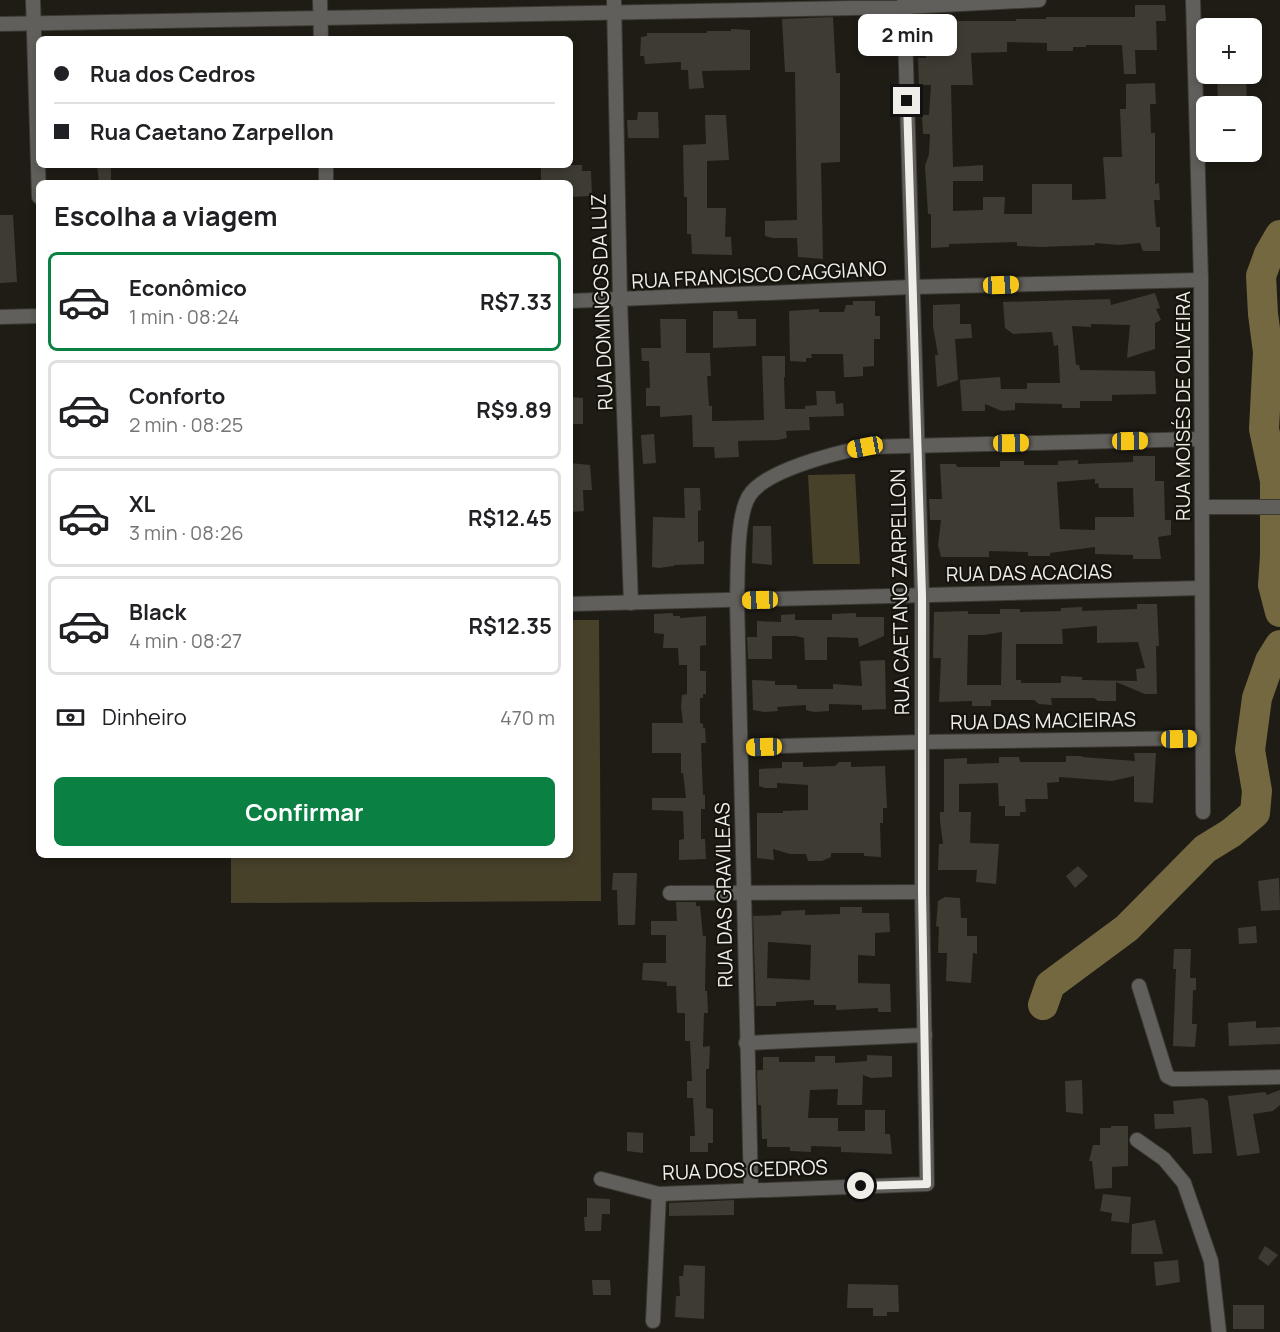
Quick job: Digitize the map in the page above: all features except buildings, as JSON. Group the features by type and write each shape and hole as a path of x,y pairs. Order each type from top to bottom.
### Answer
{"street":[{"path":"33,0 36,110"},
{"path":"320,0 321,36"},
{"path":"0,24 320,17 614,7 1039,0"},
{"name":"RUA MOISÉS DE OLIVEIRA","path":"1192,0 1202,280 1203,812"},
{"name":"RUA CAETANO ZARPELLON","path":"904,4 922,595 922,892 927,1184"},
{"name":"RUA DOMINGOS DA LUZ","path":"614,7 620,300 631,603"},
{"name":"RUA FRANCISCO CAGGIANO","path":"573,301 912,287 1202,280"},
{"path":"0,317 36,316"},
{"name":"RUA DAS GRAVILEAS","path":"751,1189 742,893 737,601 742,516 749,496 766,479 831,453 865,447 1201,439"},
{"path":"1203,507 1280,507"},
{"name":"RUA DAS ACACIAS","path":"573,604 1202,588"},
{"name":"RUA DAS MACIEIRAS","path":"741,747 1202,738"},
{"path":"670,893 922,892"},
{"path":"1139,986 1167,1076 1173,1079 1280,1077"},
{"path":"746,1043 925,1035"},
{"path":"1137,1140 1164,1159 1184,1183 1211,1261 1219,1332"},
{"name":"RUA DOS CEDROS","path":"601,1179 658,1194 927,1184"},
{"path":"653,1321 658,1194"}],"shaded area":[{"path":"855,474 860,564 813,564 808,475"},
{"path":"573,620 599,620 601,901 231,903 231,858 573,858"}],"waterway":[{"path":"1280,235 1269,254 1261,276 1268,352 1264,429 1275,481 1273,585 1280,612"},
{"path":"1043,1005 1050,985 1127,928 1205,849 1231,833 1255,813 1257,791 1250,750 1257,698 1270,661 1280,645"}],"route":[{"path":"861,1186 927,1184 922,892 922,595 907,101"}]}
